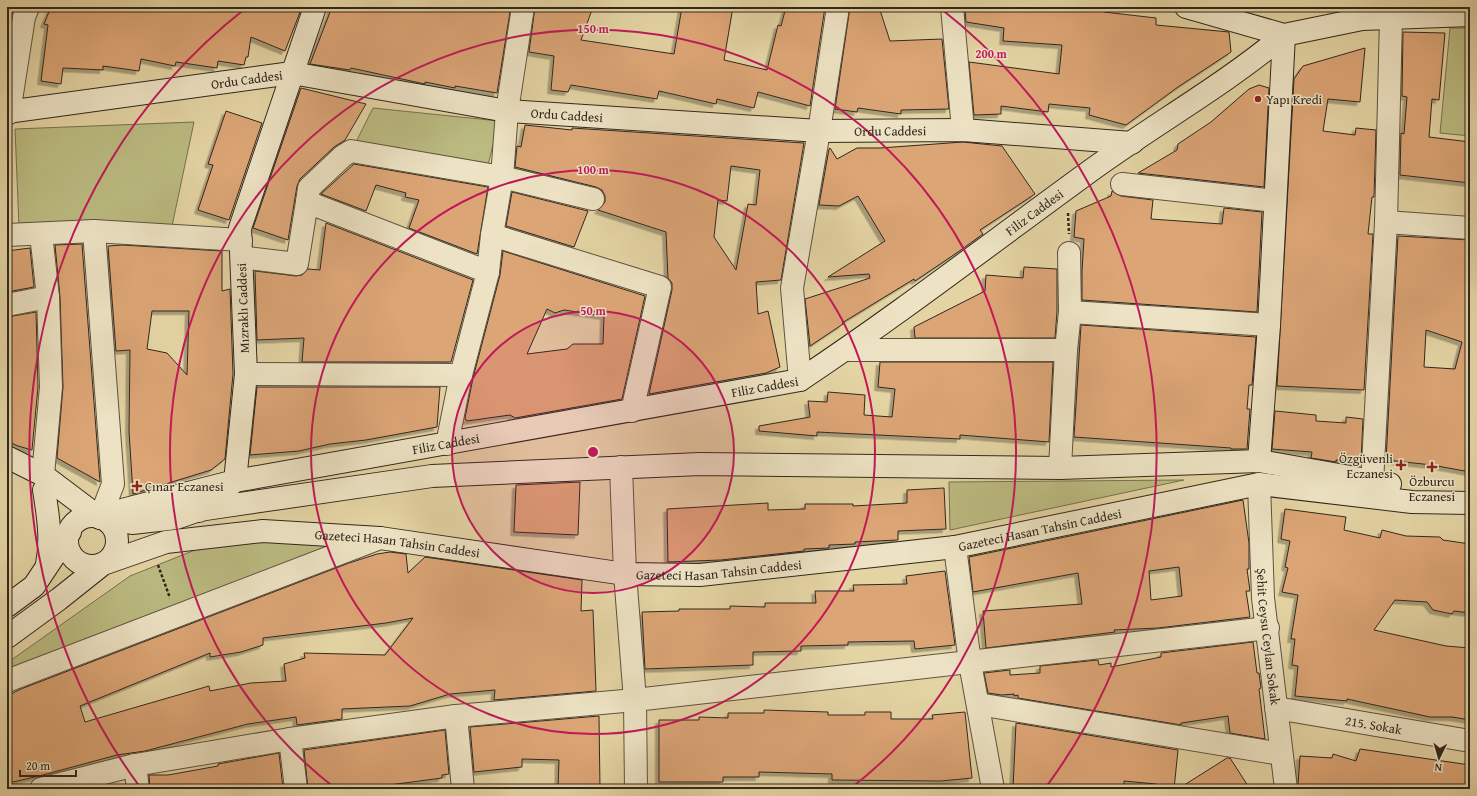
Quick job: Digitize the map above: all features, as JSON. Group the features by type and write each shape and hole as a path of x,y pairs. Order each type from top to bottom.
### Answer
{"street":[{"path":"8,112 24,17 28,7"},
{"name":"Mızraklı Caddesi","path":"235,481 246,374 240,228 315,7"},
{"path":"447,444 461,375 488,272 492,235 502,177 507,111 522,7"},
{"path":"800,380 792,288 819,131 838,7"},
{"path":"952,7 963,130"},
{"path":"1193,8 1284,36 1361,13 1391,18 1470,15"},
{"path":"1372,483 1386,222 1391,18"},
{"path":"1236,22 1252,33 1261,44 1259,52 1254,60"},
{"path":"1259,462 1269,325 1284,36"},
{"name":"Filiz Caddesi","path":"159,544 235,481 800,380 845,350 1086,174 1254,60 1284,36"},
{"name":"Ordu Caddesi","path":"8,112 292,73 507,111 819,131 963,130 1132,143"},
{"path":"7,235 94,231 241,249 248,258 297,264 309,188 324,176 343,156 351,151 502,177 593,199"},
{"path":"1122,184 1275,201"},
{"path":"307,202 488,272"},
{"path":"1386,222 1470,228"},
{"path":"94,231 113,484 100,518"},
{"path":"41,234 48,296 51,387 44,483 50,526 50,550 46,570"},
{"path":"492,235 660,287 632,411"},
{"path":"1060,468 1066,350 1070,312 1069,253"},
{"path":"7,305 48,296"},
{"path":"1070,312 1269,325"},
{"path":"845,350 1066,350"},
{"path":"246,374 461,375"},
{"path":"7,457 44,483 107,522 116,535 115,552 110,559 103,564 88,566 75,559 68,546 70,532 68,520 61,505 44,483 7,469"},
{"name":"Gazeteci Hasan Tahsin Caddesi","path":"100,518 132,523 176,518 200,510 432,476 700,464 1060,468 1259,462 1372,483 1413,487 1462,502"},
{"path":"621,468 625,574 635,700 636,789"},
{"path":"7,606 34,586 46,570 73,526 85,518 100,518 122,510 235,481"},
{"name":"Gazeteci Hasan Tahsin Caddesi","path":"7,637 59,599 103,564 159,544 263,531 380,538 625,574 700,575 955,547 1259,484 1412,502 1462,502"},
{"name":"Şehit Ceysu Ceylan Sokak","path":"1259,484 1263,598 1268,628 1286,789"},
{"path":"7,681 380,538"},
{"path":"955,547 970,663 993,789"},
{"path":"41,789 136,765 290,739 456,716 635,700 1268,628"},
{"path":"978,704 1281,754"},
{"name":"215. Sokak","path":"1276,708 1470,741"},
{"path":"456,716 462,789"},
{"path":"290,739 296,789"},
{"path":"136,765 138,789"}],"path":[{"path":"1068,188 1069,253"},
{"path":"159,544 176,615"}],"green space":[{"path":"1450,28 1470,28 1470,136 1440,133"},
{"path":"373,108 499,121 487,169 355,144"},
{"path":"194,122 172,226 19,227 15,129"},
{"path":"1184,480 950,530 949,482"},
{"path":"267,539 348,545 7,669 7,663 130,576 200,548"},
{"path":"7,541 12,557 7,576"}],"building":[{"path":"51,7 210,7 229,10 230,7 247,7 272,11 274,7 302,7 285,51 251,37 248,57 246,57 244,65 218,61 217,68 176,62 175,66 141,59 139,71 103,66 103,70 63,68 61,84 41,81 48,25 44,24"},
{"path":"332,7 484,7 510,12 497,93 455,86 455,88 425,82 425,84 351,68 350,70 310,64"},
{"path":"535,7 593,7 581,40 674,54 682,7 733,7 724,60 767,70 778,25 781,26 786,7 825,7 810,106 758,92 754,108 717,99 716,104 659,91 657,99 571,85 568,92 551,90 554,56 529,52"},
{"path":"850,7 879,7 890,41 942,39 949,109 901,110 901,114 858,108 857,112 835,109"},
{"path":"1001,7 1105,7 1104,12 1156,18 1156,25 1229,32 1231,52 1178,87 1126,125 1089,115 1090,108 1049,104 1048,112 1001,106 1001,114 974,115 969,62 1059,74 1062,45 1003,41 1004,28 966,22 965,10"},
{"path":"1403,32 1445,33 1439,100 1432,99 1429,137 1470,142 1470,183 1400,175 1401,133 1404,134 1407,97 1402,96"},
{"path":"1365,48 1360,102 1328,99 1323,131 1355,135 1356,128 1376,130 1374,197 1372,197 1368,234 1373,234 1364,390 1277,386 1294,79 1303,66"},
{"path":"1259,85 1269,88 1264,187 1138,173 1177,150 1178,144 1211,122 1249,89"},
{"path":"301,88 366,104 345,140 334,147 300,179 297,186 288,240 253,228"},
{"path":"226,111 262,123 229,220 198,210 213,165 208,164"},
{"path":"525,125 572,130 572,128 804,143 781,280 756,282 758,314 768,311 780,367 766,373 649,394 672,290 672,283 668,278 666,232 598,210 605,202 605,196 602,190 596,187 515,167 517,146 521,147","holes":["731,166 760,170 756,205 748,204 736,270 714,237 718,200 727,201"]},
{"path":"963,142 1002,146 1035,194 980,230 983,234 958,252 915,281 914,279 842,323 843,324 810,346 805,299 870,278 869,274 828,277 885,241 858,196 839,206 819,205 829,149 830,148 837,159 857,148 880,148"},
{"path":"354,164 488,187 477,254 409,228 419,200 405,197 406,193 376,185 366,211 321,194"},
{"path":"1112,191 1121,196 1153,200 1151,219 1222,224 1224,208 1262,212 1257,312 1082,300 1084,239 1074,237 1076,211 1111,196"},
{"path":"512,192 588,211 574,247 506,226"},
{"path":"326,223 473,280 451,362 302,362 304,338 257,340 255,271 296,276 302,275 308,269 320,270"},
{"path":"1398,236 1470,240 1470,472 1432,465 1386,460","holes":["1426,330 1462,342 1455,369 1424,367"]},
{"path":"82,244 100,482 57,458 63,387 60,297 55,245"},
{"path":"122,245 222,251 222,291 230,289 233,374 225,459 211,470 133,494 129,431 130,350 116,351 108,246","holes":["152,311 189,311 187,375 167,353 147,349"]},
{"path":"30,248 34,287 7,292 7,251"},
{"path":"503,251 645,296 622,399 515,418 510,415 467,421 465,418 473,378 500,275","holes":["547,309 555,313 564,310 604,316 603,344 573,344 567,349 527,354"]},
{"path":"1024,267 1057,269 1057,311 1055,338 915,338 914,327 985,291 986,275 1023,278"},
{"path":"36,312 38,387 32,450 7,441 7,317"},
{"path":"1081,325 1256,337 1252,385 1249,385 1247,409 1250,409 1247,449 1074,437"},
{"path":"880,362 1053,362 1049,442 960,435 960,439 817,432 817,436 759,431 759,426 810,417 808,401 827,402 828,392 865,395 864,415 892,417 895,389 878,387"},
{"path":"257,387 440,387 437,427 366,440 330,444 299,451 250,455"},
{"path":"1275,411 1316,415 1316,421 1346,423 1346,417 1363,419 1361,462 1336,460 1336,462 1311,458 1312,452 1272,449"},
{"path":"580,482 578,535 514,532 516,485"},
{"path":"944,488 946,529 898,531 898,540 855,542 855,544 829,545 829,548 804,549 804,551 721,560 668,562 667,509 768,503 768,510 805,509 805,504 853,504 853,506 907,503 907,490"},
{"path":"1243,500 1249,543 1249,569 1247,569 1250,591 1246,591 1250,617 1158,628 1114,630 1115,632 986,648 983,611 1082,604 1078,573 973,592 969,557","holes":["1179,567 1182,596 1151,600 1149,571"]},
{"path":"1285,509 1346,517 1344,530 1380,538 1382,530 1406,536 1440,537 1443,540 1470,544 1470,613 1454,611 1452,614 1433,610 1427,602 1395,600 1374,630 1446,646 1470,648 1470,720 1452,717 1430,717 1347,699 1347,701 1295,696 1298,666 1292,665 1295,639 1291,639 1298,595 1282,592 1288,568 1285,567 1290,541 1281,539"},
{"path":"390,552 406,554 408,573 425,557 582,580 581,611 593,610 596,691 494,700 495,690 450,694 410,706 342,709 342,719 297,725 296,717 248,724 145,751 117,755 13,782 7,778 7,696 21,689 349,563 377,554","holes":["413,618 385,655 304,653 305,658 284,664 286,681 251,683 210,691 209,686 85,722 80,706 210,653 210,657 241,652 263,645 263,638 386,623"]},
{"path":"945,571 955,645 915,649 914,641 848,642 848,645 801,646 801,651 753,652 753,665 645,669 642,612 679,611 679,609 730,609 730,606 765,607 765,603 816,603 815,591 854,591 853,585 907,584 906,576"},
{"path":"1253,642 1257,673 1259,673 1261,688 1259,689 1265,739 1230,733 1228,716 1181,723 1181,725 1018,698 1018,695 1014,696 1014,694 1002,695 988,693 984,673 1010,670 1010,675 1040,673 1040,666 1098,660 1099,665 1111,663 1111,667 1161,657 1161,653"},
{"path":"764,710 828,712 828,715 865,715 865,712 891,712 891,719 933,719 932,715 965,712 972,778 941,781 832,780 832,774 759,772 759,777 723,777 723,782 659,782 659,720 699,720 699,717 728,718 728,713 764,713"},
{"path":"599,716 600,789 558,789 559,760 522,759 522,767 474,772 470,727"},
{"path":"1016,723 1178,750 1174,789 1155,789 1156,784 1124,781 1124,789 1060,785 1060,789 1013,789"},
{"path":"445,730 449,774 442,775 442,778 374,787 308,789 304,750"},
{"path":"1360,749 1470,765 1470,789 1326,789 1298,785 1300,756 1332,758 1333,754 1356,761"},
{"path":"279,753 283,789 150,789 149,775 168,775"},
{"path":"1227,758 1230,758 1250,789 1178,789"}],"place":[{"name":"Yapı Kredi","path":"1258,99"},
{"name":"Özgüvenli Eczanesi","path":"1401,465"},
{"name":"Özburcu Eczanesi","path":"1432,467"},
{"name":"Çınar Eczanesi","path":"137,486"}]}
